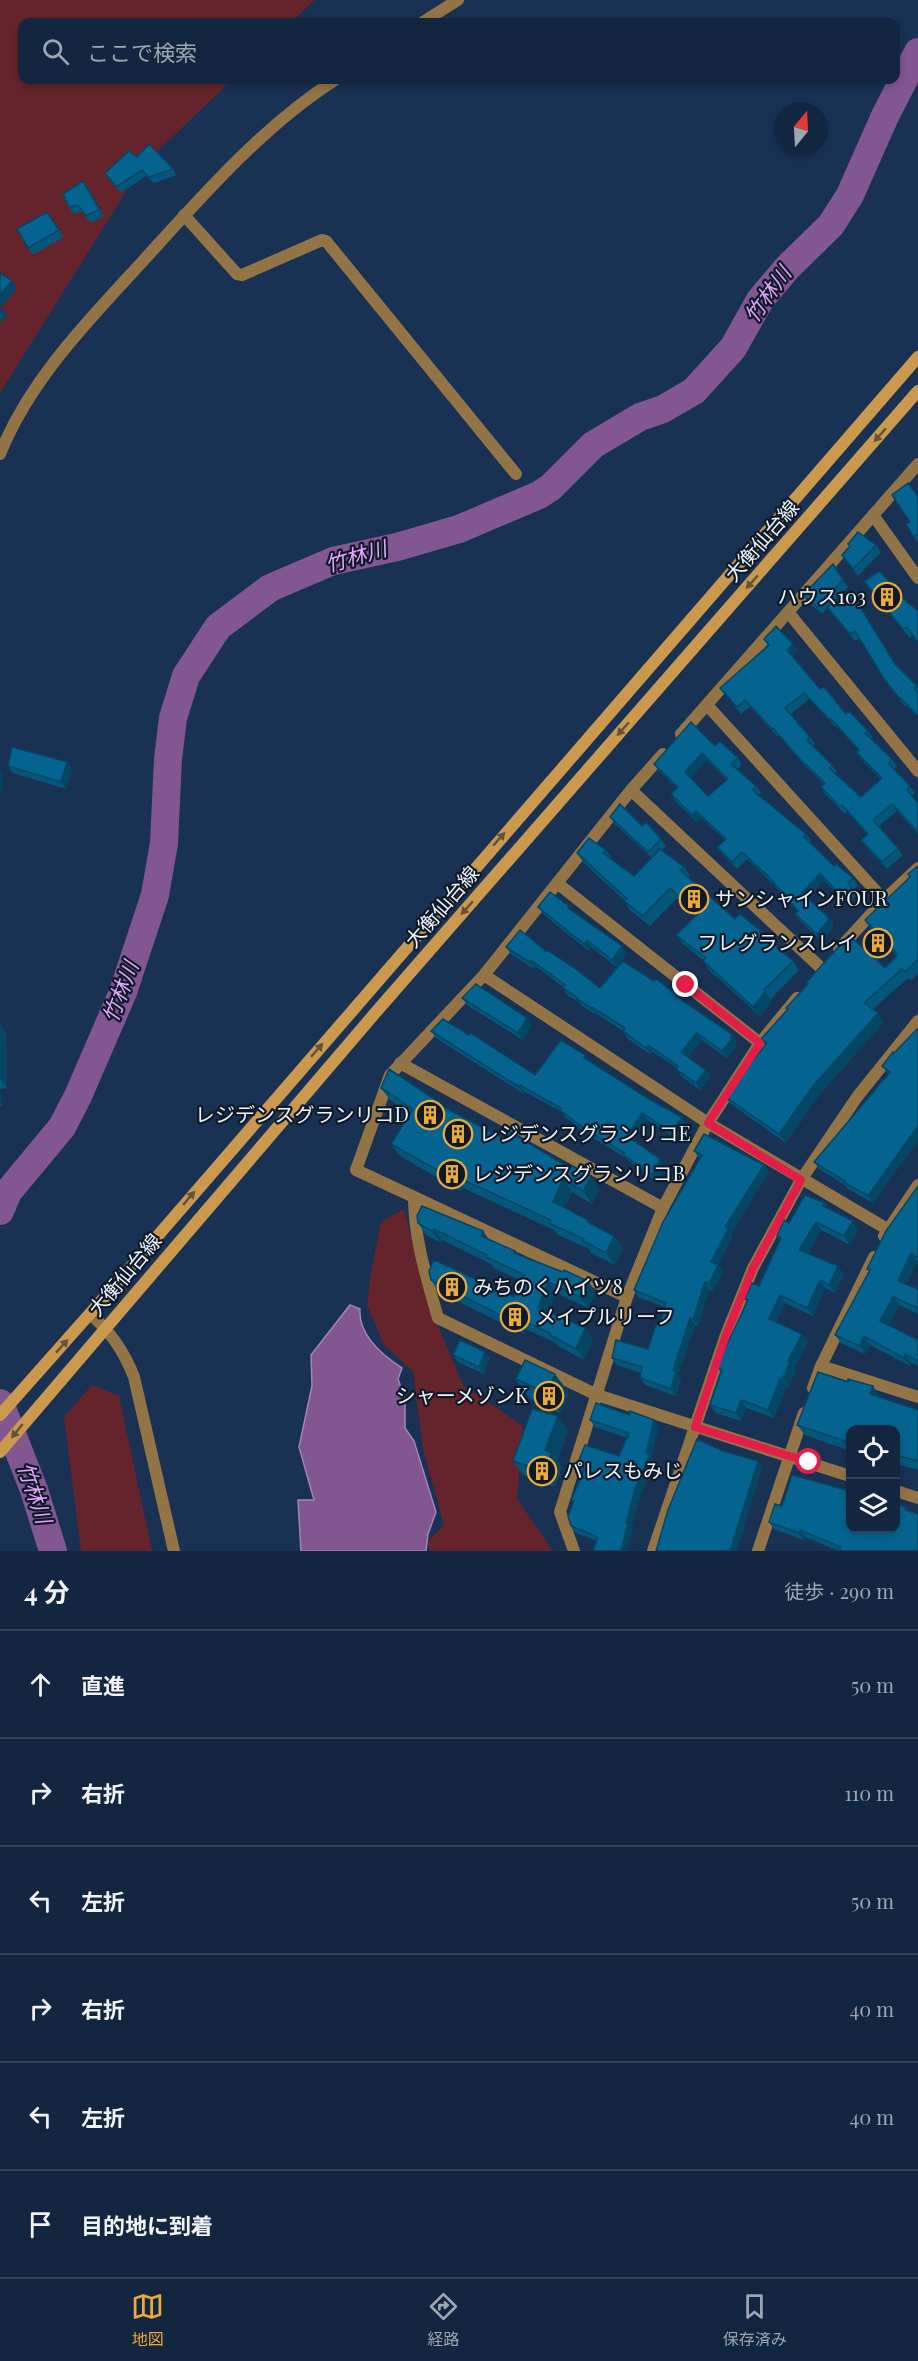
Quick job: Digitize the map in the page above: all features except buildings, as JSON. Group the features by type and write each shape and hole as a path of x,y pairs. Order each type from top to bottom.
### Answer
{"main road":[{"name":"大衡仙台線","path":"0,1415 918,357"},
{"name":"大衡仙台線","path":"0,1452 376,1012 918,391"}],"street":[{"path":"429,18 458,0"},
{"path":"0,454 10,428 48,369 184,215 247,152 314,93 329,84"},
{"path":"184,215 237,274 242,275 322,240 326,242 516,474"},
{"path":"627,1297 356,1170 390,1075 484,975 631,790 918,464"},
{"path":"873,514 918,578"},
{"path":"788,612 918,771"},
{"path":"707,705 885,900"},
{"path":"631,790 815,976"},
{"path":"574,1551 560,1512 627,1297 663,1208 708,1123 760,1043 815,976 918,868"},
{"path":"557,883 760,1043"},
{"path":"484,975 708,1123 801,1180 888,1229"},
{"path":"653,1551 726,1335 753,1268 801,1180 856,1097 918,1021"},
{"path":"400,1063 663,1208"},
{"path":"758,1551 821,1366 888,1229 918,1185"},
{"path":"414,1197 414,1215 423,1265 438,1318 597,1395 846,1475"},
{"path":"90,1314 106,1328 124,1353 134,1377 174,1551"},
{"path":"821,1366 917,1395"},
{"path":"900,1492 918,1498"}],"shaded area":[{"path":"0,0 315,0 295,18 18,18 18,84 228,84 142,166 0,393"},
{"path":"404,1209 427,1300 463,1385 523,1426 517,1499 553,1551 430,1551 428,1541 444,1525 423,1449 413,1371 384,1345 367,1305 381,1222"},
{"path":"350,1305 360,1309 360,1318 367,1336 379,1350 402,1368 398,1379 405,1399 405,1428 414,1441 436,1512 428,1534 426,1551 301,1551 298,1500 314,1500 299,1447 312,1386 311,1355"},
{"path":"92,1385 119,1396 152,1551 81,1551 64,1417"}],"waterway":[{"name":"竹林川","path":"0,1211 8,1192 62,1127 78,1096 123,992 155,895 164,843 168,759 173,718 186,676 218,627 270,588 333,561 397,547 459,529 539,495 551,487 593,445 640,417 663,409 694,391 733,348 760,300 787,268 831,225 850,195 885,116 918,52"},
{"name":"竹林川","path":"0,1403 34,1490 53,1551"}],"place":[{"name":"ハウス103","path":"887,597"},
{"name":"サンシャインFOUR","path":"694,899"},
{"name":"フレグランスレイ","path":"878,943"},
{"name":"レジデンスグランリコD","path":"430,1115"},
{"name":"レジデンスグランリコE","path":"458,1134"},
{"name":"レジデンスグランリコB","path":"452,1174"},
{"name":"みちのくハイツ8","path":"452,1287"},
{"name":"メイプルリーフ","path":"515,1317"},
{"name":"シャーメゾンK","path":"549,1396"},
{"name":"パレスもみじ","path":"542,1471"}],"route":[{"path":"686,985 760,1043 708,1123 801,1180 753,1268 726,1335 695,1427 809,1462"}]}
